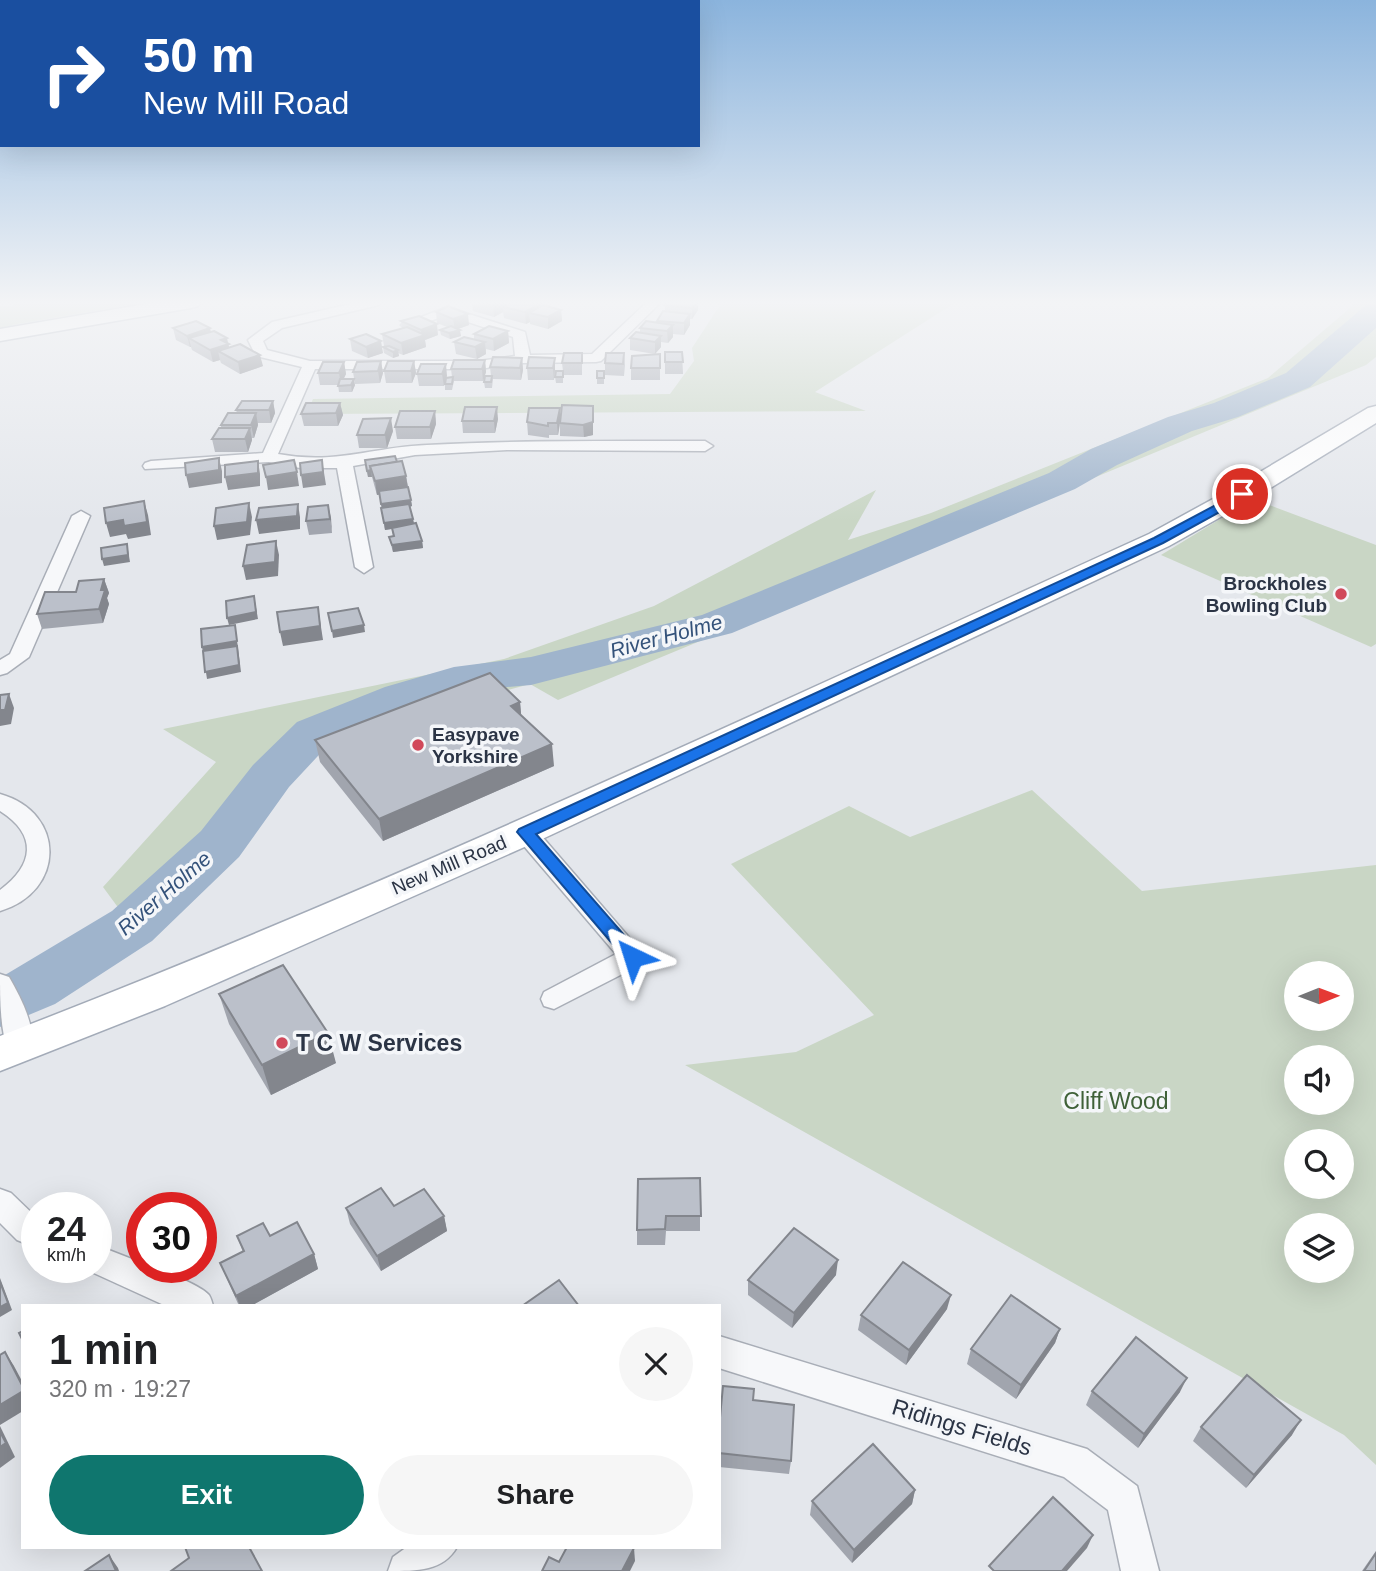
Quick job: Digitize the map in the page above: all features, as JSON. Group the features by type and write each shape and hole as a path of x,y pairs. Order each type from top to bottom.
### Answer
{"main road":[{"name":"New Mill Road","path":"11,1041 150,995 525,832 1159,540 1242,494 1376,413"}],"street":[{"path":"269,457 305,375"},
{"path":"150,466 269,457 300,463 344,463 415,450 507,445 705,446"},
{"path":"344,463 364,567"},
{"path":"0,669 19,657 81,516"},
{"path":"0,802 8,804 28,822 39,845 37,867 15,892 0,902"},
{"path":"525,832 633,957 554,999"},
{"path":"0,984 11,1041"},
{"path":"0,1203 21,1223"},
{"path":"112,1266 164,1287 194,1304"},
{"name":"Ridings Fields","path":"721,1353 1074,1462 1124,1499 1140,1571"},
{"path":"407,1571 435,1549"}],"green space":[{"path":"684,375 841,375 815,392 866,411 307,414 313,399 670,394"},
{"path":"1271,375 1341,375 558,700 530,684 318,743 128,921 103,887 216,762 163,729 504,659 654,606 876,490 848,540 931,513"},
{"path":"1253,499 1376,545 1376,644 1371,647 1161,555"},
{"name":"Cliff Wood","path":"1032,790 1142,891 1376,865 1376,1465 1344,1435 685,1065 796,1052 874,1015 731,864 849,806 910,837"}],"building":[{"path":"485,376 492,376 491,382 484,382"},
{"path":"453,377 452,384 445,384 446,378"},
{"path":"340,379 354,379 351,385 338,386"},
{"path":"242,401 273,401 269,410 236,410"},
{"path":"306,403 340,403 336,413 301,414"},
{"path":"562,405 593,406 593,422 583,425 560,423"},
{"path":"465,407 497,407 494,421 462,421"},
{"path":"529,408 560,408 557,423 548,423 548,426 527,422"},
{"path":"400,411 435,411 430,427 395,427"},
{"path":"228,413 256,413 251,425 221,425"},
{"path":"391,418 385,435 357,435 363,419"},
{"path":"219,428 250,428 245,439 212,439"},
{"path":"395,456 397,462 370,466 371,470 367,471 365,460"},
{"path":"219,458 219,470 186,475 185,463"},
{"path":"294,460 297,472 266,477 263,465"},
{"path":"322,460 323,472 301,475 300,463"},
{"path":"258,461 258,473 225,477 225,465"},
{"path":"402,461 406,476 375,481 370,466"},
{"path":"408,487 411,500 381,504 379,491"},
{"path":"144,501 147,522 124,526 123,520 106,523 104,508"},
{"path":"249,503 247,522 214,526 216,508"},
{"path":"298,504 297,516 256,520 259,508"},
{"path":"409,504 413,519 384,523 381,508"},
{"path":"328,505 330,519 306,521 308,507"},
{"path":"416,523 422,541 392,545 389,537 394,536 392,528"},
{"path":"276,541 275,562 243,566 247,545"},
{"path":"127,544 128,555 102,559 101,548"},
{"path":"104,579 101,590 105,590 99,609 37,614 45,592 76,592 79,581"},
{"path":"254,596 256,612 227,618 226,601"},
{"path":"318,607 320,626 280,632 277,612"},
{"path":"358,608 364,625 332,631 328,613"},
{"path":"235,625 237,641 202,647 201,629"},
{"path":"237,646 239,665 205,672 203,651"},
{"path":"490,673 520,702 511,706 552,744 379,819 315,740"},
{"path":"9,694 5,710 0,710 0,695"},
{"path":"283,965 328,1033 262,1065 219,994"},
{"path":"700,1178 701,1216 666,1216 665,1229 637,1230 638,1179"},
{"path":"381,1188 394,1206 424,1189 444,1216 377,1256 346,1208"},
{"path":"297,1222 314,1254 236,1296 220,1263 244,1251 237,1236 263,1223 270,1236"},
{"path":"794,1228 838,1260 794,1313 748,1280"},
{"path":"903,1262 951,1295 909,1350 861,1315"},
{"path":"559,1280 577,1304 525,1304"},
{"path":"0,1282 8,1303 0,1307"},
{"path":"1011,1295 1060,1329 1021,1385 971,1349"},
{"path":"1136,1337 1187,1378 1144,1434 1092,1391"},
{"path":"5,1352 21,1383 21,1392 0,1405 0,1355"},
{"path":"1247,1375 1301,1420 1254,1475 1201,1427"},
{"path":"723,1386 754,1389 753,1400 794,1405 791,1461 721,1453"},
{"path":"0,1432 6,1443 0,1447"},
{"path":"873,1444 915,1490 854,1550 812,1501"},
{"path":"1053,1497 1093,1535 1062,1571 994,1571 989,1566"},
{"path":"186,1549 250,1549 262,1571 171,1571 189,1558"},
{"path":"566,1549 633,1549 622,1571 542,1571 549,1557 559,1562"},
{"path":"1376,1553 1376,1571 1364,1571"},
{"path":"109,1555 116,1571 85,1571"}],"waterway":[{"name":"River Holme","path":"0,1004 34,988 132,926 220,844 271,776 314,732 402,697 470,677 531,671 717,624 1062,481 1104,457 1180,424 1226,410 1303,375"}],"place":[{"name":"Brockholes Bowling Club","path":"1341,594"},
{"name":"Easypave Yorkshire","path":"418,745"},
{"name":"T C W Services","path":"282,1043"}],"route":[{"path":"633,957 525,832 1159,540 1242,494"}]}
